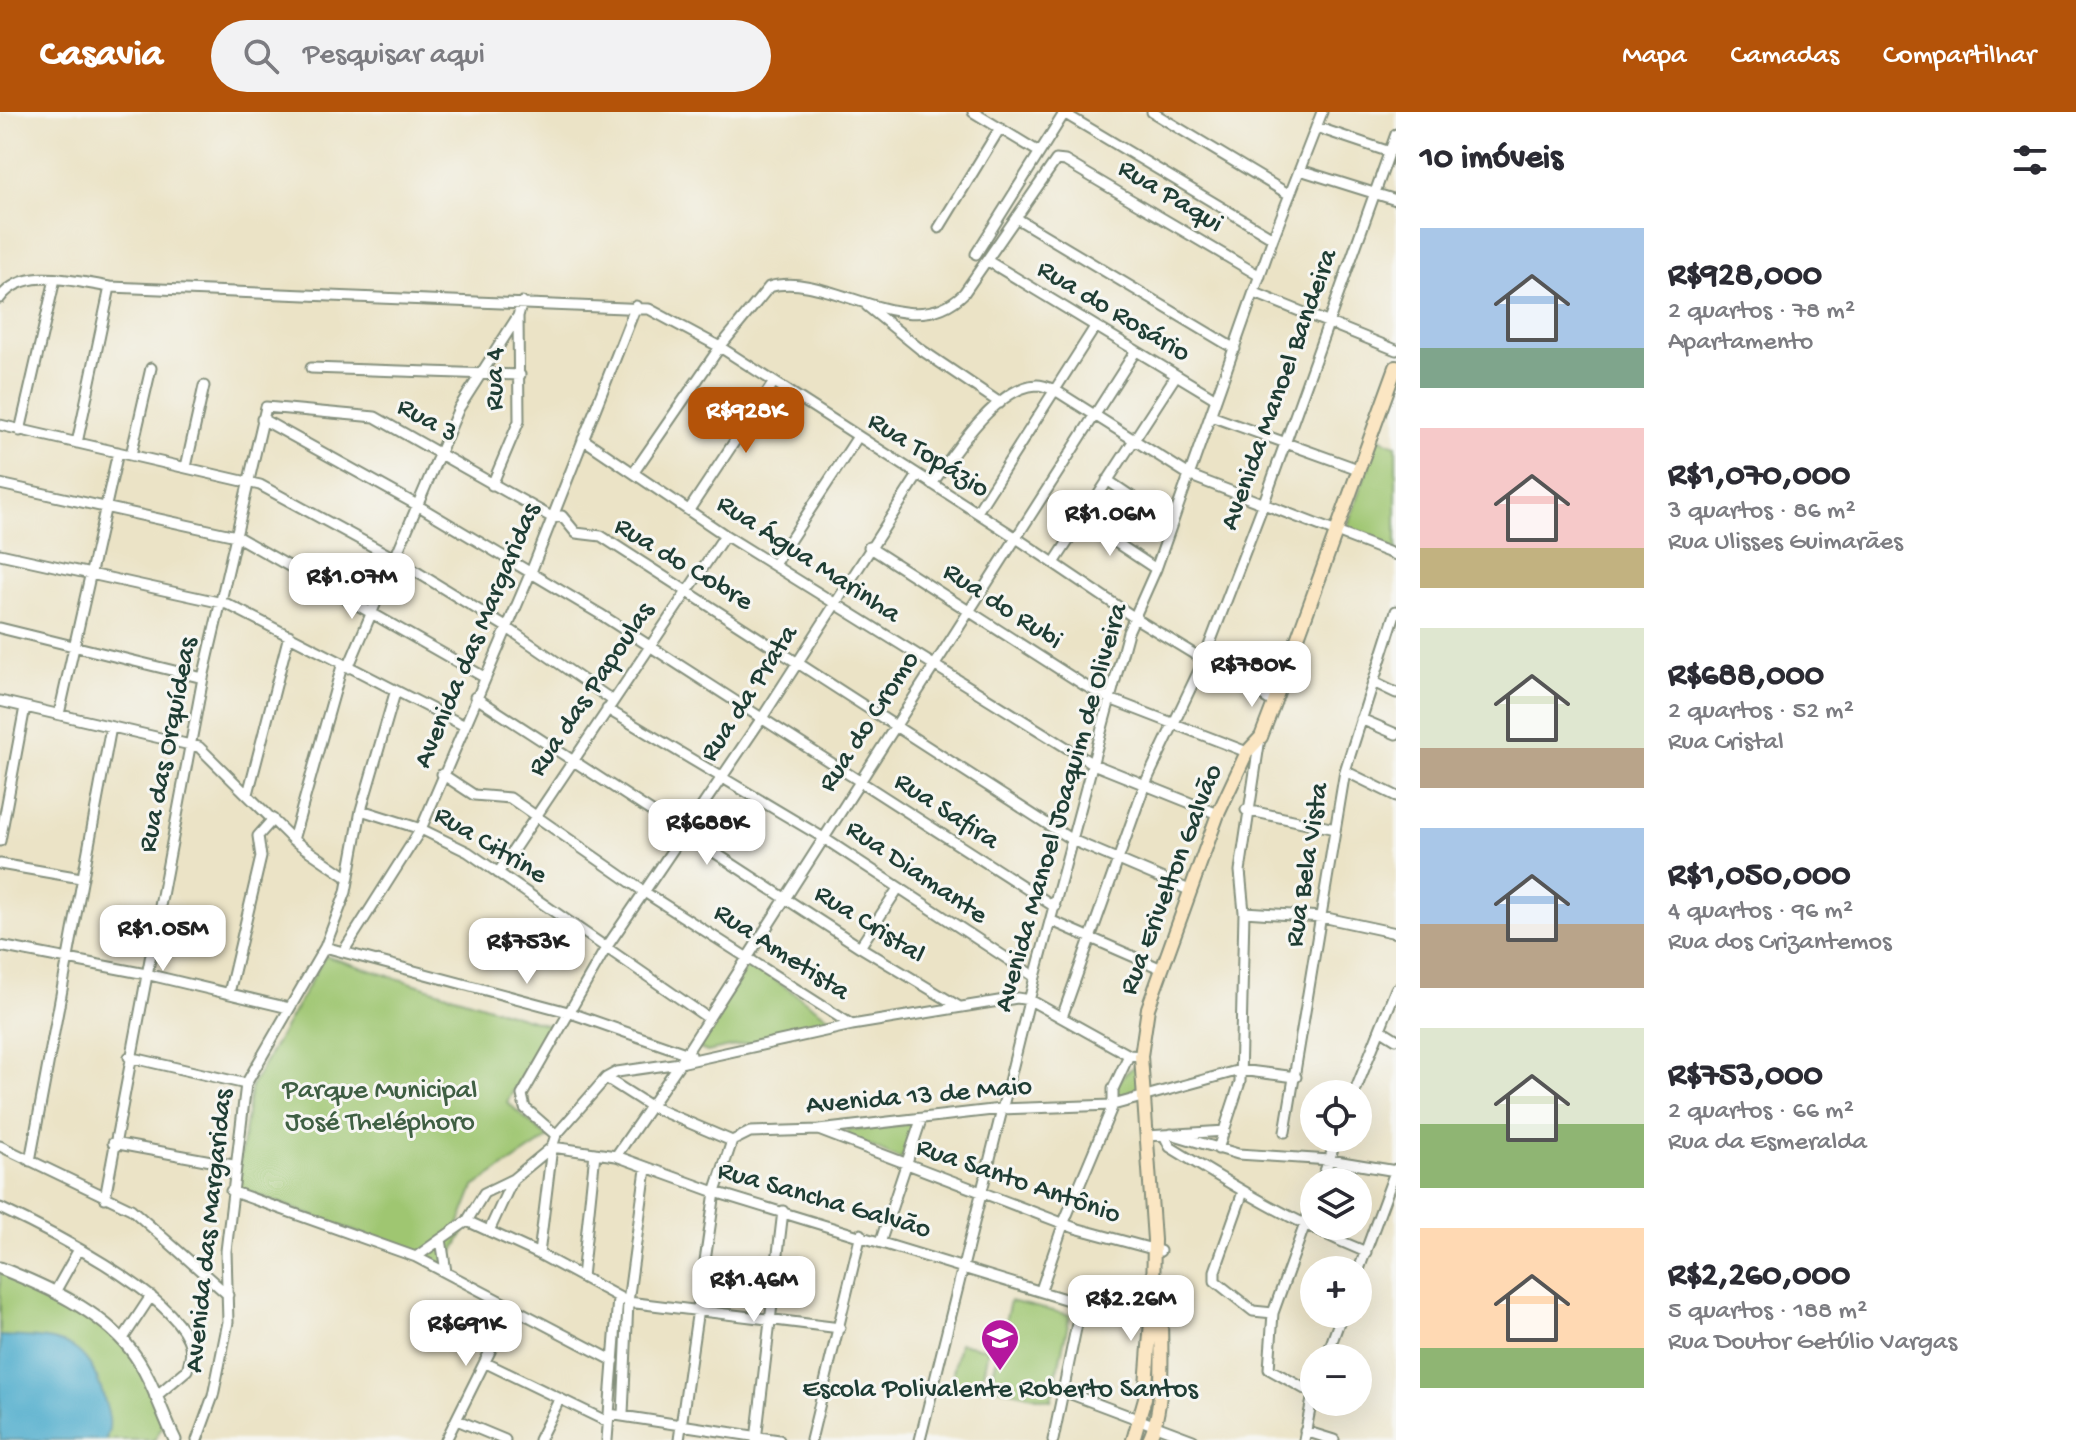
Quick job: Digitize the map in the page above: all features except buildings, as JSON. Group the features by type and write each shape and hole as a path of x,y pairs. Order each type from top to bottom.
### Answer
{"main road":[{"name":"Rua Erivelton Galvão","path":"1157,1251 1156,1134 1135,1056 1148,1008 1189,890 1218,814 1247,752 1261,737 1339,531 1358,469 1396,367"},
{"path":"1157,1251 1156,1425 1149,1439 1137,1431 1145,1398 1157,1251"}],"street":[{"path":"973,112 1039,152"},
{"path":"976,254 1064,112 1273,238"},
{"path":"1152,112 1290,195"},
{"name":"Avenida Manoel Joaquim de Oliveira","path":"920,1440 1001,1109 1110,699 1135,618 1191,476 1273,238 1322,112"},
{"path":"1316,127 1390,152"},
{"path":"939,228 1000,128"},
{"name":"Avenida Manoel Bandeira","path":"1062,1017 1145,784 1203,661 1263,505 1396,134"},
{"name":"Rua Paqui","path":"1016,218 1056,160 1065,161 1260,276"},
{"path":"1300,170 1396,200"},
{"path":"634,472 720,347 769,287 797,283 866,305 927,313 943,309 964,293 1016,218 1235,349"},
{"name":"Rua do Rosário","path":"988,261 1175,377 1216,399"},
{"path":"20,431 55,279"},
{"name":"Rua Topázio","path":"0,298 15,283 55,279 110,287 636,306 660,313 720,347 1135,618 1274,703"},
{"path":"77,443 110,287"},
{"path":"1255,293 1396,350"},
{"path":"293,840 345,667 372,613 459,408 518,316 522,302"},
{"path":"866,305 920,349 1000,403"},
{"name":"Avenida das Margaridas","path":"343,952 421,829 531,572 636,306"},
{"name":"Rua 4","path":"492,485 519,421 518,316"},
{"path":"977,512 1095,327"},
{"name":"Rua do Cromo","path":"616,1156 683,1058 858,780 1135,352"},
{"path":"131,455 151,368"},
{"path":"311,368 520,375"},
{"path":"1054,563 1175,377"},
{"path":"689,510 774,382"},
{"path":"932,484 959,446 1000,403 1018,390 1036,385 1055,390 1191,476 1396,555"},
{"path":"186,467 204,386"},
{"name":"Rua 3","path":"266,407 364,414 553,518"},
{"name":"Rua das Orquídeas","path":"105,1198 129,1057 203,678 266,407"},
{"path":"1211,416 1358,469"},
{"name":"Rua Safira","path":"262,419 531,572 1055,907"},
{"name":"Rua Diamante","path":"0,425 248,481 394,558 506,627 610,705 822,837 897,890 1035,977"},
{"path":"775,563 857,438"},
{"name":"Rua Água Marinha","path":"583,439 725,535 775,563 932,666 1093,764 1218,814"},
{"path":"59,714 118,452"},
{"name":"Rua da Prata","path":"556,1135 525,1108 522,1095 606,948 762,718 918,475"},
{"path":"1107,480 1172,524"},
{"path":"0,484 236,536 484,677"},
{"name":"Rua do Cobre","path":"553,518 562,516 576,533 601,536 1072,840 1189,890"},
{"path":"1082,520 1156,569"},
{"name":"Rua das Papoulas","path":"498,873 647,646 725,535"},
{"name":"Rua do Rubi","path":"869,547 967,612 1110,699 1247,752"},
{"path":"0,554 227,604 395,693 463,725"},
{"name":"Rua Bela Vista","path":"1285,1132 1345,771 1396,611"},
{"path":"0,628 203,678"},
{"path":"248,794 289,635"},
{"path":"1373,682 1396,693"},
{"name":"Avenida das Margaridas","path":"197,1440 213,1396 224,1344 228,1295 226,1251 233,1165 246,1084 325,947 346,892 361,810 395,693"},
{"name":"Rua Cristal","path":"475,697 860,947 958,1006"},
{"path":"0,701 199,747 293,840 347,877"},
{"path":"0,841 25,707"},
{"path":"1361,719 1396,734"},
{"path":"30,1161 111,727"},
{"path":"1218,1149 1236,1101 1240,1070 1244,912 1240,871 1246,810 1261,737"},
{"path":"1345,771 1396,796"},
{"name":"Rua Ametista","path":"442,774 474,795 510,798 646,893 852,1025"},
{"name":"Rua Citrine","path":"361,810 421,829 498,873 708,1018"},
{"path":"1246,810 1335,829"},
{"path":"229,993 261,857 258,836 273,819"},
{"path":"0,864 81,878"},
{"path":"860,947 897,890"},
{"path":"1244,912 1322,917 1396,933"},
{"path":"1052,921 1162,969"},
{"path":"0,946 146,974 289,1008"},
{"path":"325,947 568,1012 683,1058"},
{"path":"1360,1080 1396,989"},
{"path":"539,1254 556,1135 606,1078 617,1072 852,1025 1017,998 1030,1000 1135,1056 1113,1089 1113,1105 1064,1222 1041,1290"},
{"path":"1380,1029 1396,1039"},
{"path":"129,1057 246,1084"},
{"path":"1240,1070 1296,1077"},
{"name":"Avenida 13 de Maio","path":"732,1141 750,1132 819,1130 1001,1109 1113,1105 1240,1070"},
{"path":"606,1078 650,1106 732,1141 715,1192 679,1440"},
{"path":"881,1240 903,1165 921,1120"},
{"name":"Rua Santo Antônio","path":"819,1130 903,1165 1157,1251"},
{"path":"1156,1134 1225,1131"},
{"path":"1156,1134 1272,1159 1330,1160 1396,1170 1364,1256"},
{"path":"1156,1134 1170,1147 1300,1224"},
{"path":"113,1143 233,1165"},
{"path":"0,1146 131,1209 228,1295"},
{"path":"416,1257 467,1221 484,1193 513,1179 552,1147"},
{"name":"Rua Sancha Galvão","path":"552,1147 616,1156 715,1192 962,1264 1081,1304 1063,1391"},
{"path":"1327,1168 1333,1152"},
{"path":"582,1277 595,1153"},
{"path":"607,1440 614,1361 646,1169"},
{"path":"489,1231 513,1179"},
{"path":"231,1191 416,1257 614,1361"},
{"path":"1243,1192 1214,1276 1220,1287 1253,1311 1273,1313"},
{"path":"0,1208 151,1296 181,1327 191,1347 185,1374 155,1397"},
{"path":"756,1438 783,1211"},
{"path":"467,1221 539,1254 623,1300 840,1328"},
{"path":"811,1440 861,1234"},
{"path":"1300,1235 1273,1313 1269,1369 1300,1384"},
{"path":"441,1239 446,1272"},
{"path":"1337,1240 1366,1252"},
{"path":"55,1292 78,1251"},
{"path":"0,1268 55,1292 122,1340 139,1361 175,1440"},
{"path":"122,1340 151,1296"},
{"path":"623,1300 623,1414"},
{"path":"446,1440 511,1309"},
{"path":"486,1363 559,1400 608,1418 623,1414 779,1440"},
{"path":"1053,1440 1063,1391 1137,1431 1156,1425 1193,1440"},
{"path":"539,1440 559,1400"},
{"path":"457,1420 505,1440"},
{"path":"1304,1435 1334,1440"}],"green space":[{"path":"1378,438 1396,445 1396,551 1346,530"},
{"name":"Parque Municipal José Theléphoro","path":"325,956 551,1026 507,1102 548,1138 474,1187 458,1228 464,1232 446,1266 236,1187 251,1087"},
{"path":"749,962 839,1024 707,1052 698,1048"},
{"path":"1138,1065 1139,1096 1115,1100 1121,1079"},
{"path":"915,1123 901,1160 847,1135 847,1130"},
{"path":"0,1272 75,1307 124,1345 144,1376 164,1424 154,1440 0,1440"},
{"path":"1010,1301 1070,1315 1051,1400 990,1386"},
{"path":"959,1343 988,1349 980,1390 951,1383"}],"water":[{"path":"0,1336 54,1340 78,1351 88,1362 104,1398 109,1424 105,1440 0,1440"}],"place":[{"name":"Escola Polivalente Roberto Santos","path":"1000,1372"}]}
